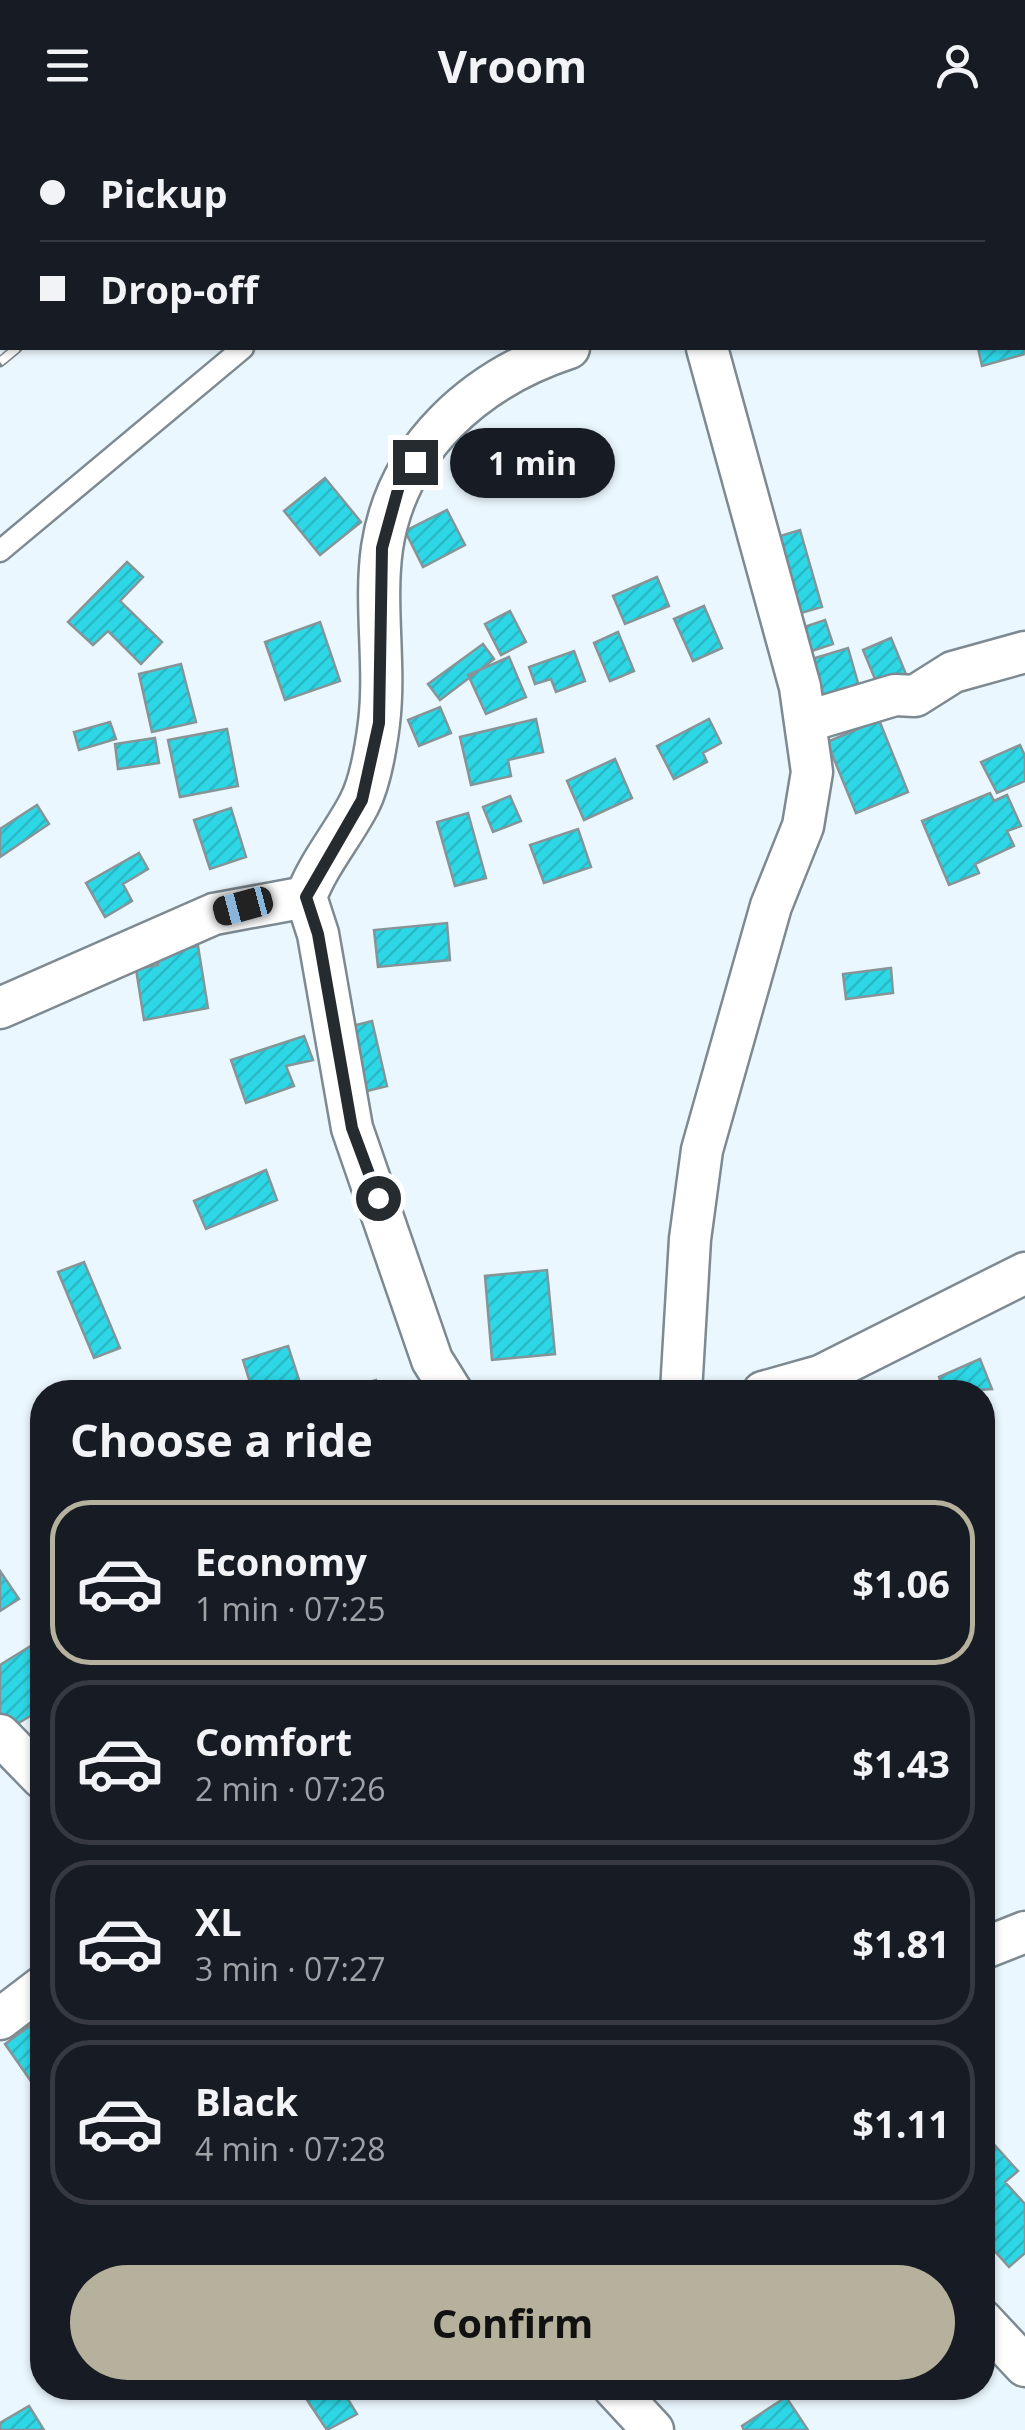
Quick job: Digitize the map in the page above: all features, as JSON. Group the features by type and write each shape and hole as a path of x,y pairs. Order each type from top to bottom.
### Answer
{"street":[{"path":"444,1380 432,1360 352,1128 318,934 306,897 362,800 379,723 382,548 399,486 430,438 468,398 535,359 563,350"},
{"path":"682,1380 690,1239 702,1150 771,906 804,826 812,772 800,687 708,350"},
{"path":"805,722 894,695 915,696 953,672 1025,652"},
{"path":"0,1008 188,924 243,906 306,897"},
{"path":"806,1380 1025,1273"},
{"path":"0,1735 30,1766"},
{"path":"995,1944 1025,1932"},
{"path":"0,2019 30,1997"},
{"path":"995,2334 1025,2366"},
{"path":"625,2400 653,2430"}],"lane":[{"path":"0,551 241,350"}],"building":[{"path":"978,350 1024,350 1025,354 982,366"},
{"path":"325,478 361,522 320,555 284,511"},
{"path":"447,510 465,545 423,567 405,531"},
{"path":"800,530 822,607 766,623 744,547"},
{"path":"127,562 143,577 120,601 162,642 141,664 108,631 93,645 68,622"},
{"path":"657,577 669,606 625,624 613,596"},
{"path":"704,606 722,648 693,661 674,619"},
{"path":"510,611 526,642 501,655 485,624"},
{"path":"825,620 833,644 779,662 771,638"},
{"path":"320,622 340,681 285,700 265,642"},
{"path":"618,632 634,671 610,681 594,643"},
{"path":"891,638 915,696 855,687 875,679 863,650"},
{"path":"483,644 494,659 440,700 428,684"},
{"path":"848,648 862,697 799,715 785,667"},
{"path":"574,651 585,681 556,692 551,679 535,684 529,667"},
{"path":"509,657 526,697 486,714 468,675"},
{"path":"181,664 196,722 152,732 139,674"},
{"path":"440,707 451,733 419,746 408,720"},
{"path":"536,719 543,752 508,760 511,776 471,785 460,737"},
{"path":"709,719 721,743 703,753 707,762 674,779 657,746"},
{"path":"879,720 908,792 856,813 827,742"},
{"path":"110,722 116,739 79,750 74,732"},
{"path":"227,729 238,786 180,797 168,740"},
{"path":"155,738 159,763 118,769 115,744"},
{"path":"1020,745 1025,756 1025,781 997,793 981,762"},
{"path":"615,759 632,798 584,820 567,781"},
{"path":"990,793 994,801 1007,795 1021,826 1007,831 1014,846 975,864 979,873 949,885 922,821"},
{"path":"510,796 521,821 493,832 483,807"},
{"path":"37,805 49,824 0,857 0,829"},
{"path":"231,808 246,857 210,869 194,820"},
{"path":"468,813 486,878 455,886 437,822"},
{"path":"578,829 591,867 544,883 530,845"},
{"path":"139,853 148,869 123,884 132,901 105,917 86,883"},
{"path":"447,923 450,960 378,967 374,930"},
{"path":"198,946 208,1008 144,1020 136,969 158,965 156,953"},
{"path":"891,968 893,993 846,999 843,974"},
{"path":"372,1021 387,1086 359,1093 320,1034"},
{"path":"304,1036 313,1060 286,1066 294,1086 246,1103 231,1060"},
{"path":"266,1170 277,1200 206,1229 194,1201"},
{"path":"84,1262 120,1348 94,1358 58,1272"},
{"path":"547,1270 555,1354 492,1360 485,1276"},
{"path":"288,1346 299,1380 249,1380 243,1360"},
{"path":"980,1359 988,1380 940,1380 939,1377"},
{"path":"0,1571 19,1599 0,1611"},
{"path":"30,1646 30,1716 0,1734 0,1665"},
{"path":"30,2026 30,2080 5,2044"},
{"path":"995,2145 1018,2171 1005,2182 1025,2204 1025,2253 1009,2267 995,2251"},
{"path":"307,2400 348,2400 357,2414 327,2430"},
{"path":"781,2400 788,2400 808,2430 744,2430 742,2426"},
{"path":"29,2406 44,2430 0,2430 0,2423"}],"railway":[{"path":"0,362 15,350"}],"route":[{"path":"378,1198 352,1128 318,934 306,897 362,800 379,723 382,548 399,486 415,462"}]}
